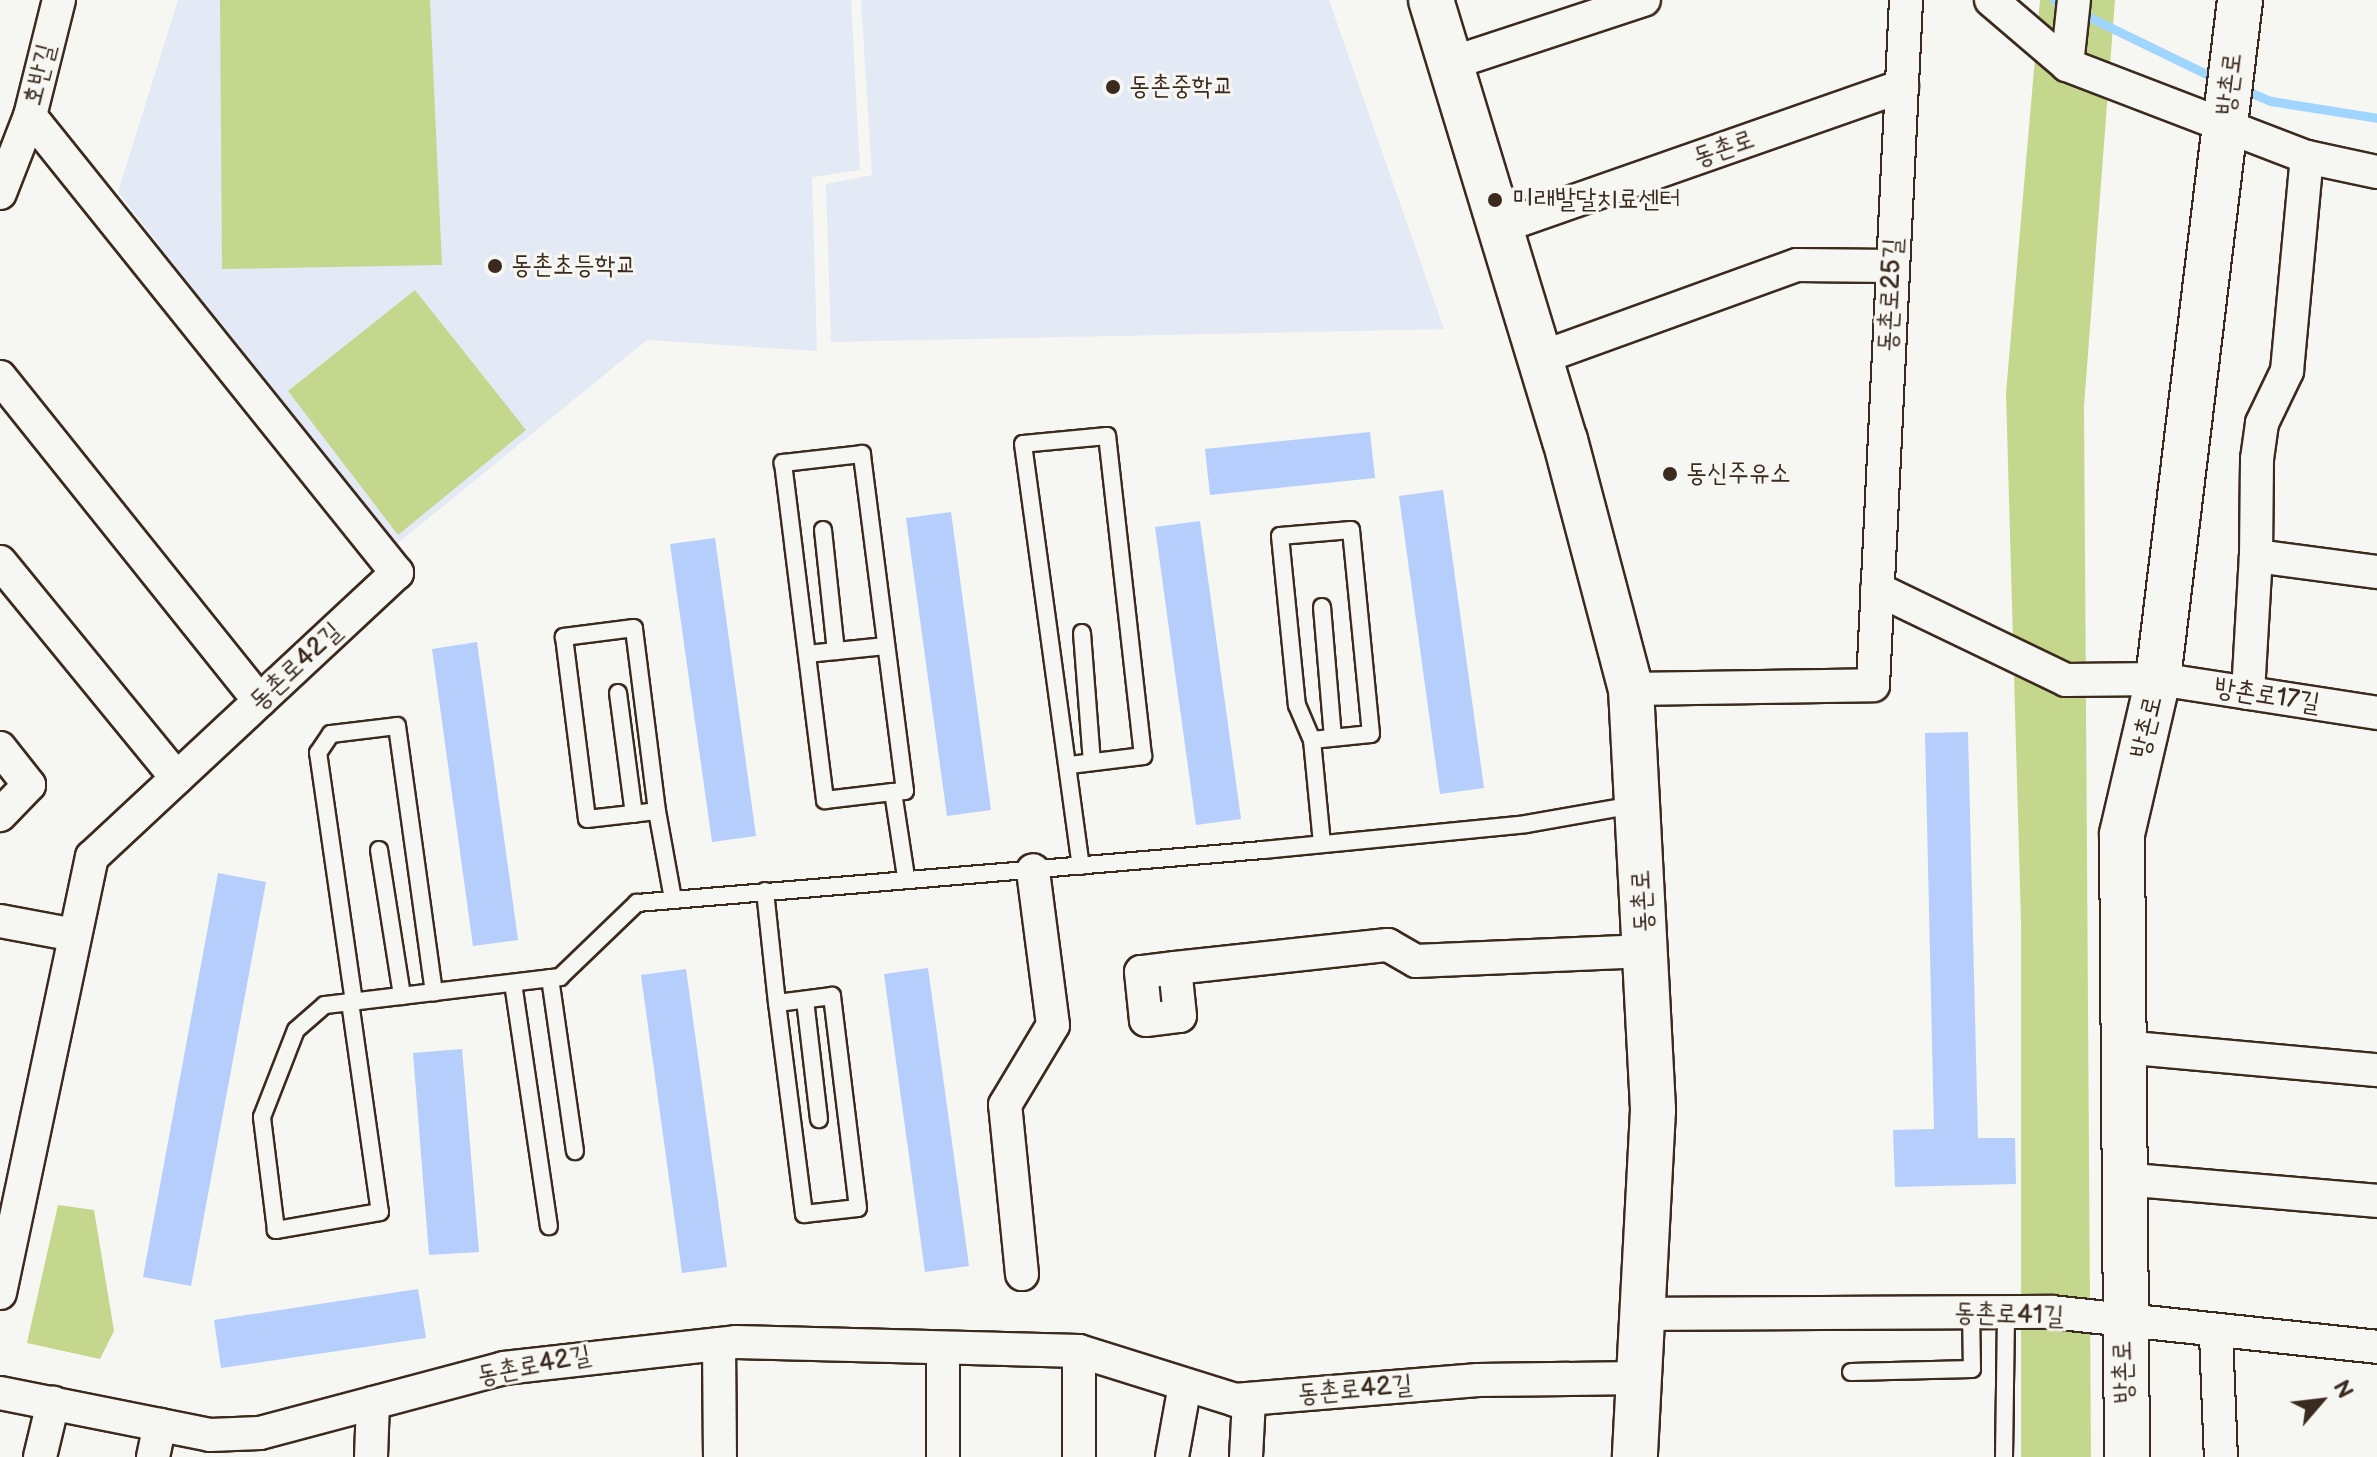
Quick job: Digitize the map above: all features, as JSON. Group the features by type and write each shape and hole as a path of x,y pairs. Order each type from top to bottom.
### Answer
{"main road":[{"name":"동촌로","path":"1431,0 1540,358 1631,689 1653,1110 1640,1314 1635,1457"},
{"name":"방촌로","path":"2127,1457 2122,1319 2122,834 2158,679 2240,0"}],"street":[{"name":"호반길","path":"0,193 30,116 59,0"},
{"path":"1452,63 1644,0"},
{"name":"동촌로25길","path":"1631,689 1873,685 1906,0"},
{"path":"1991,0 2067,65 2307,157 2377,172"},
{"path":"2067,65 2074,0"},
{"name":"동촌로","path":"1500,227 1902,86"},
{"name":"동촌로42길","path":"0,1293 92,857 397,573 30,116"},
{"path":"2248,693 2256,556 2257,459 2262,423 2287,371 2307,157"},
{"path":"1540,358 1797,265 1893,266"},
{"path":"0,377 260,701"},
{"path":"2256,556 2377,572"},
{"path":"0,562 177,778"},
{"path":"1877,589 2066,680 2158,679"},
{"name":"방촌로17길","path":"2158,679 2377,713"},
{"path":"0,748 29,785 0,815"},
{"path":"1022,1274 1005,1105 1053,1025 1033,870"},
{"path":"0,921 75,935"},
{"path":"1175,968 1388,945 1416,961 1646,951"},
{"path":"2122,1047 2377,1070"},
{"path":"2122,1179 2377,1201"},
{"name":"동촌로41길","path":"1640,1314 2006,1312 2122,1319 2216,1335 2377,1347"},
{"path":"2216,1335 2221,1457"},
{"name":"동촌로42길","path":"0,1393 258,1445 373,1403 504,1368 719,1344 1079,1351 1184,1390 1249,1399 1478,1380 1638,1378"},
{"path":"719,1344 720,1457"},
{"path":"943,1348 943,1457"},
{"path":"1079,1351 1079,1457"},
{"path":"1172,1457 1184,1390"},
{"path":"1246,1457 1249,1399"},
{"path":"40,1457 53,1403"},
{"path":"371,1457 373,1403"},
{"path":"153,1457 160,1425"}],"lane":[{"path":"1070,765 1143,756 1107,436 1023,444 1070,765 1081,866"},
{"path":"862,454 905,791 825,800 807,654 783,463 862,454"},
{"path":"823,530 836,651"},
{"path":"1312,740 1371,734 1351,530 1280,536 1297,705 1312,740 1322,844"},
{"path":"1322,607 1333,738"},
{"path":"657,811 587,819 564,637 634,628 657,811 673,899"},
{"path":"1082,633 1092,762"},
{"path":"807,654 886,646"},
{"path":"618,693 634,814"},
{"path":"434,992 397,726 331,734 318,753 352,1002 380,1212 276,1230 262,1117 296,1030 325,1005 352,1002 434,992 513,983 560,977 637,903 906,877 1081,866 1526,824 1639,804"},
{"path":"893,792 906,877"},
{"path":"379,850 402,996"},
{"path":"765,891 777,1003 804,1214 858,1208 832,996 777,1003"},
{"path":"550,978 575,1151"},
{"path":"513,983 549,1226"},
{"path":"805,1000 819,1119"},
{"path":"2004,1457 2006,1312"},
{"path":"1851,1372 1972,1369 1971,1313"}],"shaded area":[{"name":"동촌초등학교","path":"178,0 851,0 860,170 812,177 817,351 647,340 393,547 118,192"},
{"name":"동촌중학교","path":"861,0 1329,0 1444,329 831,342 826,184 872,175"}],"green space":[{"path":"220,0 430,0 442,265 222,269"},
{"path":"2040,0 2115,0 2084,406 2091,1457 2021,1457 2021,922 2006,393"},
{"path":"415,290 526,430 398,535 288,391"},
{"path":"58,1205 94,1210 114,1331 100,1359 27,1343"}],"building":[{"path":"1370,432 1375,478 1210,495 1205,449"},
{"path":"1443,490 1484,788 1440,794 1399,496"},
{"path":"951,512 991,810 947,816 906,518"},
{"path":"1200,521 1241,819 1196,825 1155,527"},
{"path":"715,538 756,836 712,842 670,544"},
{"path":"477,642 518,940 473,946 432,649"},
{"path":"1968,732 1978,1138 2015,1138 2016,1184 1895,1187 1893,1130 1934,1129 1925,733"},
{"path":"218,873 266,882 191,1286 143,1277"},
{"path":"928,968 969,1266 925,1272 884,974"},
{"path":"686,969 727,1267 682,1273 641,975"},
{"path":"462,1049 479,1252 429,1255 413,1053"},
{"path":"418,1289 426,1338 221,1368 214,1320"}],"waterway":[{"path":"2054,0 2219,80"},
{"path":"2240,88 2271,101 2377,118"}],"place":[{"name":"동촌중학교","path":"1113,87"},
{"name":"미래발달치료센터","path":"1495,200"},
{"name":"동촌초등학교","path":"495,266"},
{"name":"동신주유소","path":"1670,474"}]}
